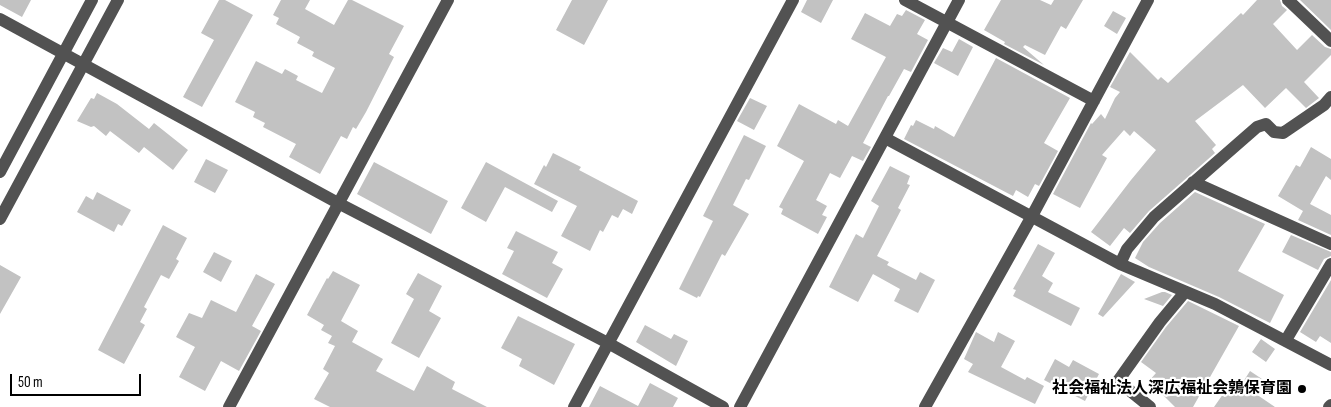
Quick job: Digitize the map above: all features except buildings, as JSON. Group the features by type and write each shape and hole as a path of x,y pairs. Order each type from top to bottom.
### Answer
{"street":[{"path":"0,172 92,0"},
{"path":"0,219 118,0"},
{"path":"229,407 448,0"},
{"path":"574,407 793,0"},
{"path":"906,0 1094,100"},
{"path":"740,407 959,0"},
{"path":"925,407 1032,216 1148,0"},
{"path":"1288,0 1331,41"},
{"path":"0,19 84,63 338,203 608,343 723,407"},
{"path":"1120,264 1127,249 1154,217 1257,127 1266,124 1274,132 1283,133 1324,105 1331,97"},
{"path":"885,138 1120,264 1215,304 1331,365"},
{"path":"1193,182 1331,244"},
{"path":"1286,340 1331,264"},
{"path":"1150,407 1118,381 1160,322 1185,292"}],"place":[{"name":"社会福祉法人深広福祉会鶉保育園","path":"1302,389"}]}
